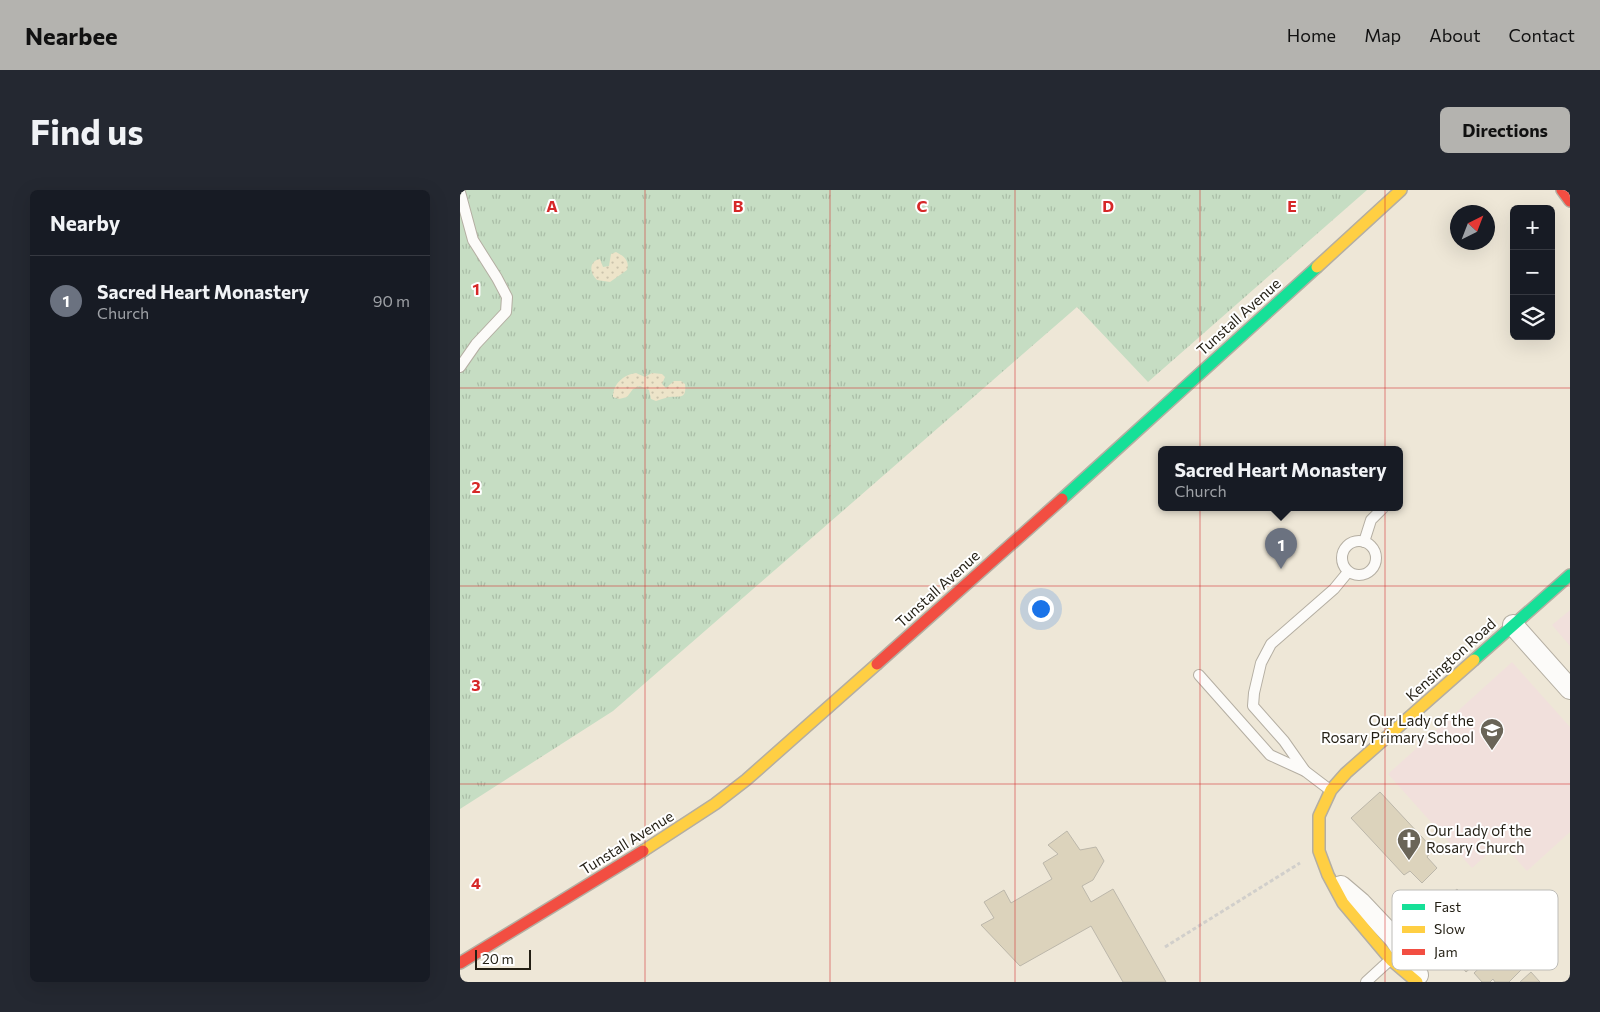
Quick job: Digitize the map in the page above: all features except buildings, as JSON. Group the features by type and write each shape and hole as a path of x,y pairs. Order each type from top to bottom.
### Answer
{"street":[{"name":"Tunstall Avenue","path":"460,963 666,837 715,804 746,780 1060,501 1401,190"},
{"path":"1562,190 1570,200"},
{"name":"Kensington Road","path":"1328,875 1319,851 1319,816 1331,790 1346,773 1570,575"},
{"path":"1513,625 1570,689"},
{"path":"1328,875 1343,903 1391,960"},
{"path":"1328,875 1361,903 1392,936"},
{"path":"1403,970 1417,982"},
{"path":"1415,970 1423,982"}],"lane":[{"path":"460,192 473,240 497,278 506,297 506,312 476,344 460,367"},
{"path":"1364,542 1371,520 1380,511"},
{"path":"1357,541 1370,545 1376,556 1376,563 1372,570 1361,576 1348,572 1344,567 1342,554 1350,543 1357,541"},
{"path":"1305,771 1284,741 1254,706 1254,693 1261,663 1272,644 1334,589 1348,572"},
{"path":"1199,676 1270,754 1305,771 1331,790"},
{"path":"1366,982 1391,960"}],"path":[{"path":"1165,947 1286,872"}],"shaded area":[{"path":"1570,610 1570,646 1552,625"},
{"name":"Our Lady of the Rosary Primary School","path":"1512,662 1570,727 1570,832 1527,871 1501,842 1472,868 1388,774"}],"green space":[{"path":"460,190 1367,190 1148,382 1077,307 613,711 460,809"}],"sand":[{"path":"616,252 626,259 628,264 627,270 610,282 597,280 591,268 594,262 600,259 603,267 609,266 611,254"},
{"path":"636,373 645,377 652,373 662,374 665,377 662,384 666,388 674,381 681,381 685,384 685,393 682,396 656,401 651,399 649,390 640,386 633,389 627,397 619,399 613,397 617,384 623,378"}],"traffic: fast":[{"path":"1062,499 1317,267"},
{"path":"1474,660 1570,575"}],"traffic: slow":[{"path":"1317,267 1401,190"},
{"path":"1392,961 1343,903 1328,875 1319,851 1319,816 1331,790 1346,773 1474,660"},
{"path":"643,851 715,804 746,780 877,664"},
{"path":"1403,970 1417,982"}],"traffic: jam":[{"path":"1562,190 1570,201"},
{"path":"877,664 1062,499"},
{"path":"460,963 643,851"}],"place":[{"name":"Sacred Heart Monastery","path":"1281,569"},
{"name":"Our Lady of the Rosary Primary School","path":"1492,751"},
{"name":"Our Lady of the Rosary Church","path":"1409,861"}]}
